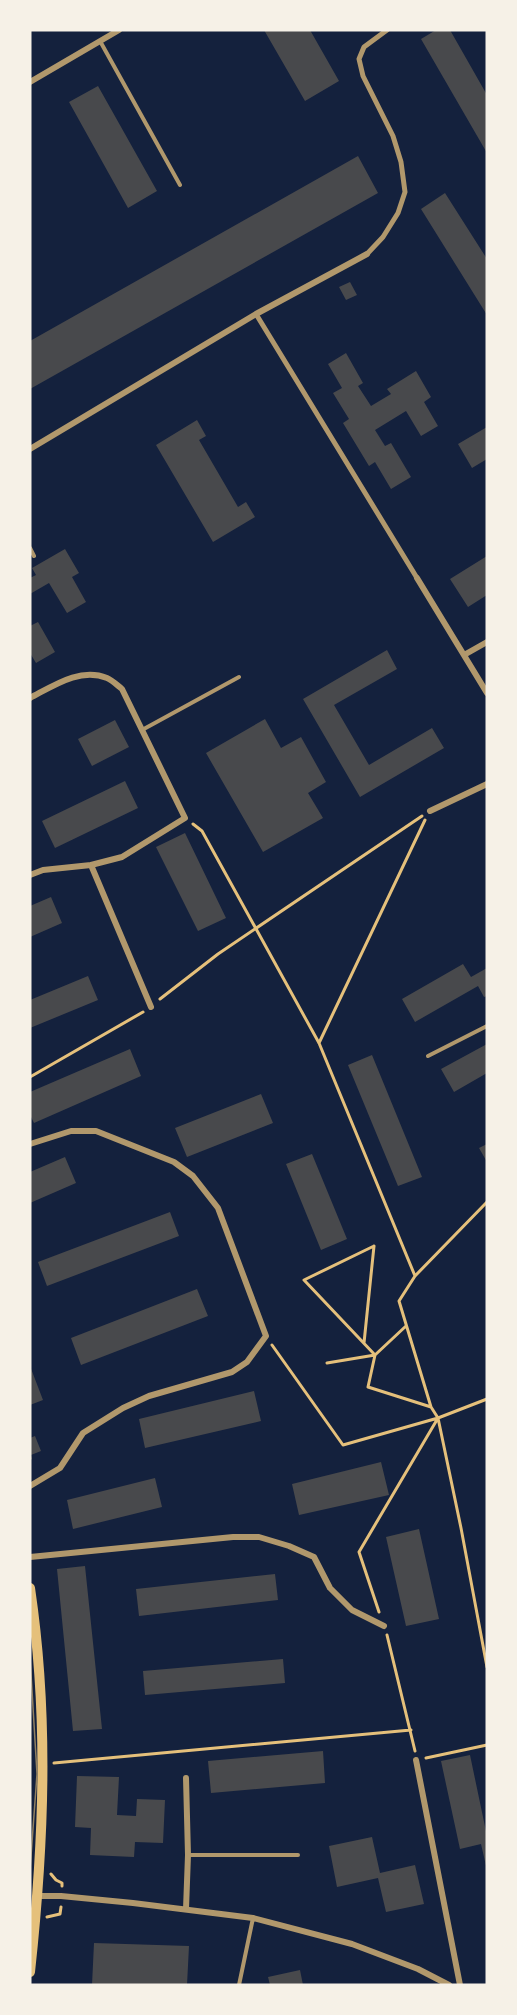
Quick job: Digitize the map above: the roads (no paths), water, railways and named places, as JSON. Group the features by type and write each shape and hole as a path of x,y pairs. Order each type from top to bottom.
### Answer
{"main road":[{"path":"30,1587 38,1639 44,1783 30,1972"}],"street":[{"path":"30,82 119,30"},
{"path":"30,449 256,314 367,254 383,237 398,213 405,192 401,162 393,136 363,76 359,59 364,47 387,30"},
{"path":"256,314 487,693"},
{"path":"464,655 487,642"},
{"path":"30,698 64,680 89,674 108,678 122,689 185,818 122,857 91,865 43,870 30,875"},
{"path":"430,811 487,784"},
{"path":"91,865 151,1007"},
{"path":"30,1144 71,1131 96,1131 174,1162 193,1176 218,1208 266,1336 247,1362 232,1372 149,1396 123,1408 83,1433 60,1468 30,1486"},
{"path":"30,1557 233,1537 259,1537 314,1557 330,1588 352,1610 384,1626"},
{"path":"416,1760 460,1985"},
{"path":"186,1778 188,1855 186,1909"},
{"path":"37,1896 97,1899 253,1918 352,1944 418,1969 449,1985"}],"lane":[{"path":"100,41 180,185"},
{"path":"30,548 34,556"},
{"path":"142,731 238,677"},
{"path":"429,1056 487,1026"},
{"path":"188,1855 298,1855"},
{"path":"239,1985 253,1918"}],"tram line":[{"path":"30,1657 37,1774 30,1870"}]}
